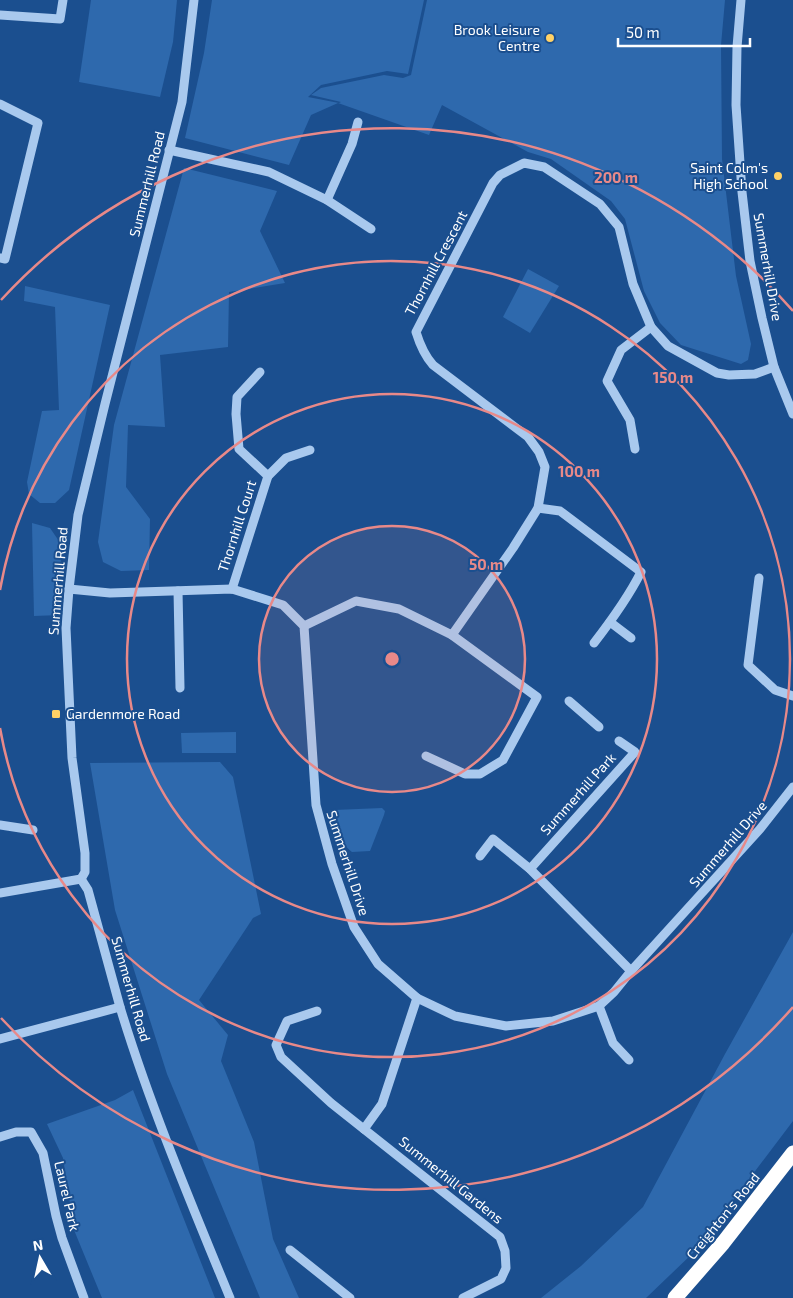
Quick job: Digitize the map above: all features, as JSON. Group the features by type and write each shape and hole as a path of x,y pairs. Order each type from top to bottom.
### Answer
{"highway":[{"name":"Creighton's Road","path":"675,1298 724,1243 793,1153"}],"street":[{"path":"0,15 60,20 63,0"},
{"name":"Summerhill Road","path":"194,0 182,102 78,515 66,628 72,758 85,853 85,872 81,879 88,890 120,1007 137,1057 164,1132 230,1298"},
{"name":"Summerhill Drive","path":"741,0 737,47 736,106 742,192 750,261 774,367 793,414"},
{"path":"0,104 38,123 5,259 0,258"},
{"path":"328,200 352,144 358,122"},
{"path":"169,150 269,172 328,200 370,229"},
{"name":"Thornhill Crescent","path":"452,635 513,548 538,508 545,467 539,452 528,437 427,358 420,347 416,332 493,183 500,174 524,163 544,167 600,204 620,227 633,284 651,327 668,346 717,373 729,375 755,374 774,367"},
{"path":"636,449 630,420 607,381 621,350 651,327"},
{"name":"Thornhill Court","path":"232,589 268,476 239,449 237,423 237,397 260,372"},
{"path":"268,476 286,458 310,450"},
{"path":"538,508 560,511 641,572 610,622 594,643"},
{"path":"759,578 748,665 775,690 793,696"},
{"path":"69,589 110,592 232,589 282,605 304,626 356,601 399,609 452,635 536,697 503,760 480,774 465,774 426,756"},
{"path":"178,591 180,688"},
{"path":"610,622 631,638"},
{"name":"Summerhill Drive","path":"304,626 316,805 332,864 354,927 378,964 417,998 455,1016 506,1026 553,1021 599,1006 614,992 760,830 793,787"},
{"path":"569,701 599,727"},
{"name":"Summerhill Park","path":"530,869 635,752 619,740"},
{"path":"0,825 33,830"},
{"path":"480,856 494,839 530,869 631,971"},
{"path":"0,893 81,879"},
{"path":"364,1129 382,1104 417,998"},
{"path":"599,1006 613,1043 629,1060"},
{"path":"0,1039 120,1007"},
{"name":"Summerhill Gardens","path":"317,1011 287,1021 276,1045 281,1057 331,1103 500,1238 506,1251 506,1268 501,1279 463,1298"},
{"name":"Laurel Park","path":"0,1137 16,1132 31,1132 43,1153 58,1224 84,1298"},
{"path":"290,1250 350,1298"}],"shaded area":[{"path":"91,0 177,0 173,42 160,97 79,82"},
{"path":"212,0 424,0 408,74 387,71 321,85 308,97 339,103 341,102 311,95 321,88 384,75 403,78 411,75 427,0 725,0 721,45 722,159 736,276 751,344 748,360 741,364 681,345 660,323 644,291 625,219 611,201 551,159 528,152 442,105 429,135 338,103 311,115 289,165 185,138 204,53"},
{"path":"184,168 277,191 260,231 285,283 229,292 228,347 160,355 165,427 128,425 126,487 150,519 149,570 121,571 103,562 98,542 114,425"},
{"path":"528,269 559,286 530,333 503,317"},
{"path":"25,286 110,305 69,490 55,503 40,503 29,494 27,482 42,411 59,410 55,307 24,301"},
{"path":"32,523 50,528 61,544 60,615 34,616"},
{"path":"236,732 236,753 182,753 181,733"},
{"path":"220,762 233,777 261,914 253,918 199,1000 228,1035 221,1061 254,1142 273,1239 299,1298 260,1298 167,1074 115,910 90,763"},
{"path":"382,808 385,811 384,815 370,851 352,852 342,839 334,810"},
{"path":"793,932 793,1121 694,1252 646,1298 541,1298 581,1266 643,1207"},
{"path":"133,1090 215,1298 102,1298 74,1230 63,1158 47,1124 115,1100"}],"place":[{"name":"Brook Leisure Centre","path":"550,38"},
{"name":"Saint Colm's High School","path":"778,176"},
{"name":"Gardenmore Road","path":"56,714"}]}
